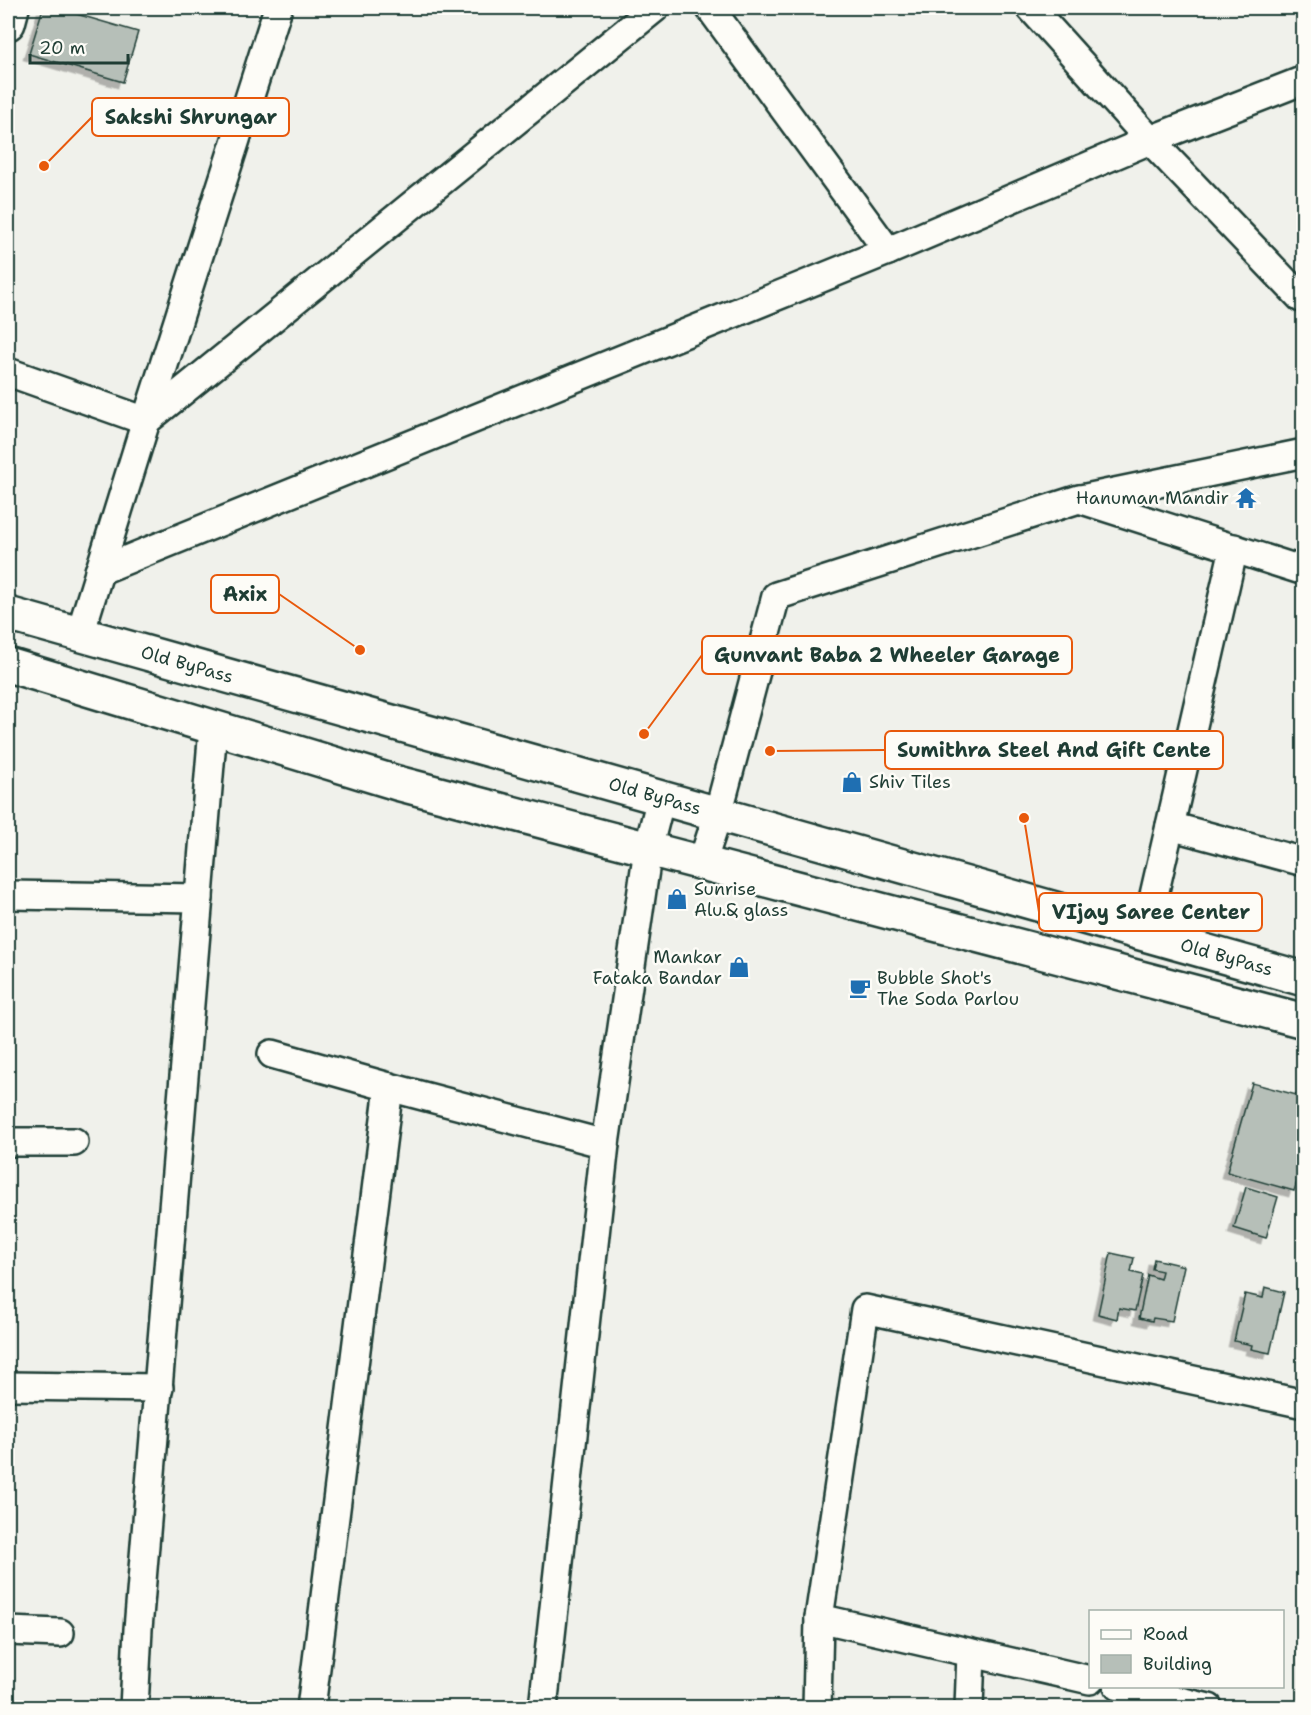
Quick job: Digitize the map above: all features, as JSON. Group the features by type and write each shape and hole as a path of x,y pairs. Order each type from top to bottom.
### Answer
{"main road":[{"name":"Old ByPass","path":"8,614 1304,979"},
{"path":"8,665 397,783 1304,1021"}],"street":[{"path":"80,634 278,8"},
{"path":"146,421 655,8"},
{"path":"710,8 888,251"},
{"path":"1031,8 1150,140 1301,298"},
{"path":"99,571 888,251 1150,140 1304,80"},
{"path":"8,372 146,421"},
{"path":"702,863 718,814 776,596 1079,499 1304,453"},
{"path":"1079,499 1304,571"},
{"path":"1145,934 1234,549"},
{"path":"134,1707 138,1629 213,728"},
{"path":"543,1707 605,1144 648,849 662,798"},
{"path":"1170,826 1304,862"},
{"path":"8,895 199,898"},
{"path":"272,1054 605,1144"},
{"path":"311,1707 389,1087"},
{"path":"8,1142 74,1142"},
{"path":"817,1707 819,1618 866,1309 1304,1404"},
{"path":"8,1386 159,1388"},
{"path":"819,1618 1089,1680"},
{"path":"8,1631 60,1633"},
{"path":"969,1707 971,1653"},
{"path":"1127,1688 1209,1707"}],"building":[{"path":"43,8 56,8 138,32 123,82 29,54"},
{"path":"1252,1083 1304,1097 1304,1160 1294,1191 1227,1172"},
{"path":"1246,1187 1278,1197 1266,1238 1234,1228"},
{"path":"1111,1253 1134,1258 1131,1272 1143,1275 1135,1311 1119,1308 1117,1319 1098,1314"},
{"path":"1154,1259 1184,1266 1172,1321 1153,1318 1152,1321 1139,1318 1148,1275 1160,1279 1162,1271 1152,1269"},
{"path":"1265,1287 1284,1292 1270,1353 1251,1349 1252,1345 1234,1341 1245,1294 1263,1298"}],"place":[{"name":"Sakshi Shrungar","path":"44,166"},
{"name":"Hanuman Mandir","path":"1246,498"},
{"name":"Axix","path":"360,650"},
{"name":"Gunvant Baba 2 Wheeler Garage","path":"644,734"},
{"name":"Sumithra Steel And Gift Cente","path":"770,751"},
{"name":"Shiv Tiles","path":"852,782"},
{"name":"VIjay Saree Center","path":"1024,818"},
{"name":"Sunrise Alu.& glass","path":"677,899"},
{"name":"Mankar Fataka Bandar","path":"739,967"},
{"name":"Bubble Shot's The Soda Parlou","path":"860,988"}]}
